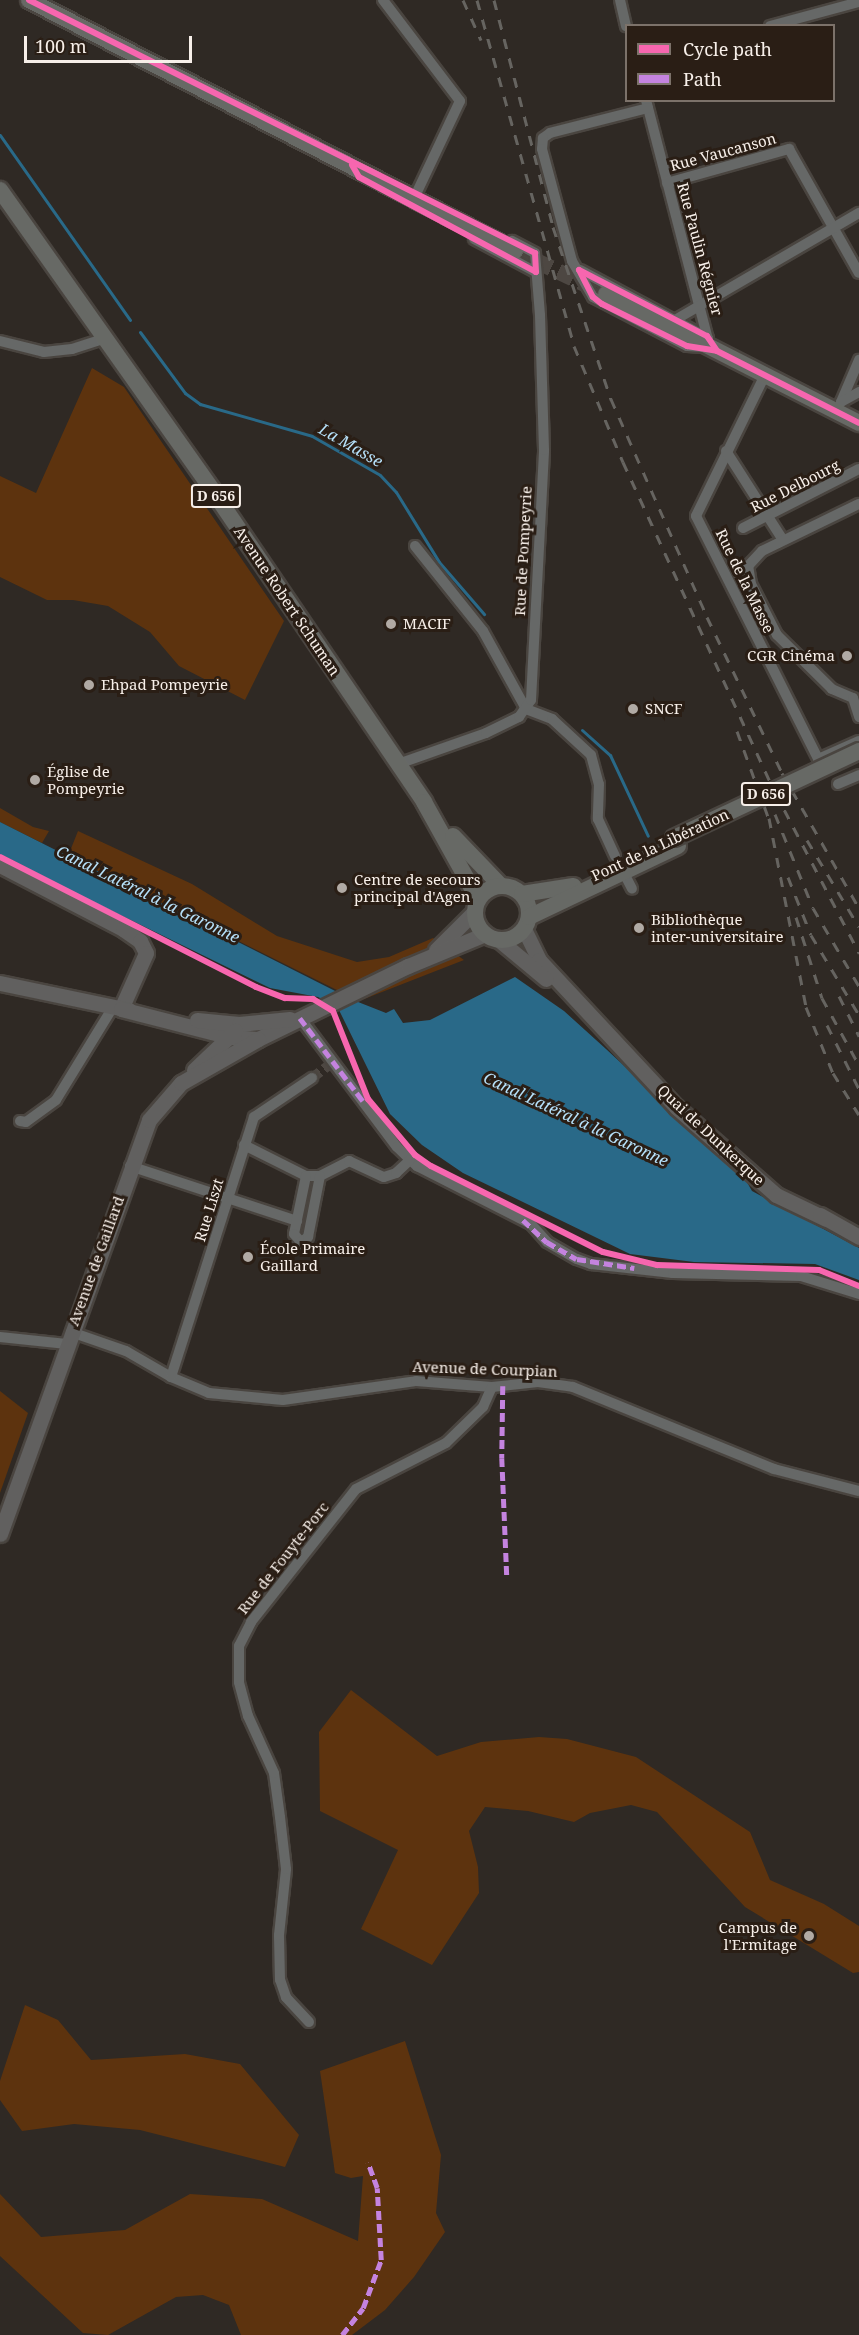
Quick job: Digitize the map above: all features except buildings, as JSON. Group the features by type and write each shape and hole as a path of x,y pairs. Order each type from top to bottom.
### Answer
{"main road":[{"path":"33,1 516,251"},
{"name":"Avenue Robert Schuman","path":"0,190 105,338 427,807 476,906"},
{"path":"606,294 711,345 765,375 839,406 859,423"},
{"name":"Pont de la Libération","path":"527,923 676,842 859,752"},
{"name":"Pont de la Libération","path":"522,894 572,886 859,761"},
{"name":"Avenue Robert Schuman","path":"427,807 500,885"},
{"path":"500,885 522,894 527,923 512,939 492,937 476,906 500,885"}],"street":[{"path":"383,0 460,101 417,192"},
{"path":"620,0 626,24"},
{"path":"777,24 859,2"},
{"path":"647,104 543,138 542,149 568,249 593,297 602,304 687,346 711,345"},
{"name":"Rue Paulin Régnier","path":"647,104 711,345"},
{"name":"Rue Vaucanson","path":"667,183 789,149 859,273"},
{"path":"352,165 366,166 535,253 536,272"},
{"path":"352,165 359,177 536,272"},
{"path":"675,320 859,213"},
{"path":"579,270 675,320 711,345"},
{"name":"Rue de Pompeyrie","path":"526,709 531,700 544,450 536,272"},
{"path":"0,341 44,352 72,349 105,338"},
{"path":"839,406 859,360"},
{"name":"Rue de la Masse","path":"765,375 696,516 818,759 859,741"},
{"path":"839,406 859,392"},
{"path":"726,451 783,540"},
{"name":"Rue Delbourg","path":"743,528 859,469"},
{"path":"859,504 783,540 751,561 751,584 781,639 832,689 856,694 859,717"},
{"path":"415,546 483,631 526,709 552,719 591,755 599,784 598,819 615,856"},
{"path":"398,764 486,733 526,709"},
{"path":"838,784 859,775"},
{"path":"0,865 123,929 140,941 146,952 117,1008 56,1100 26,1122 20,1120"},
{"path":"626,877 632,889"},
{"path":"429,957 476,906"},
{"name":"Quai de Dunkerque","path":"527,923 539,960 633,1060 783,1191 859,1237"},
{"name":"Quai de Dunkerque","path":"492,937 599,1023"},
{"name":"Avenue de Gaillard","path":"0,1534 130,1166 149,1120 181,1083 258,1039 356,990 429,957 492,937"},
{"path":"0,983 117,1008 230,1037 258,1039"},
{"path":"117,1008 210,1022 271,1023 302,1017 410,1160 531,1224 547,1242 591,1264 673,1272 801,1276 859,1294"},
{"path":"181,1083 235,1031 258,1031 271,1023"},
{"name":"Rue Liszt","path":"171,1377 244,1145 260,1110 312,1078"},
{"path":"244,1145 306,1176 320,1176 349,1161 384,1177 396,1173 410,1160"},
{"path":"130,1166 228,1201 297,1221"},
{"path":"306,1176 294,1234 301,1242 308,1237 320,1176"},
{"name":"Avenue de Courpian","path":"0,1337 69,1338 126,1351 171,1377 209,1393 272,1399 416,1381 492,1387 538,1382 573,1387 774,1469 859,1491"},
{"name":"Rue de Fouyte-Porc","path":"309,2022 286,1997 280,1980 279,1935 286,1869 280,1817 274,1773 248,1716 238,1682 238,1646 251,1622 356,1489 447,1443 483,1407 492,1387"}],"shaded area":[{"path":"92,368 124,387 284,621 245,700 179,666 150,632 108,606 73,600 47,600 0,577 0,476 36,493"},
{"path":"0,808 33,827 49,831 42,843 0,822"},
{"path":"78,831 192,884 277,936 357,962 389,957 433,938 464,960 359,1001 68,856"},
{"path":"0,1391 28,1413 0,1493"},
{"path":"351,1690 437,1756 481,1742 539,1737 567,1739 636,1757 750,1832 770,1880 824,1904 859,1926 859,1972 853,1973 745,1907 657,1812 631,1805 590,1813 574,1822 528,1811 485,1807 469,1831 478,1867 479,1893 432,1965 361,1929 398,1850 320,1811 319,1732"},
{"path":"25,2005 58,2020 91,2060 185,2054 240,2064 299,2135 285,2167 140,2130 74,2124 22,2131 0,2100 0,2081"},
{"path":"405,2041 441,2155 436,2213 445,2232 414,2277 385,2310 352,2335 241,2335 229,2305 203,2295 176,2297 108,2335 83,2333 0,2256 0,2194 41,2237 125,2230 190,2194 262,2199 358,2241 363,2176 351,2178 335,2173 320,2071"}],"water":[{"name":"Canal Latéral à la Garonne","path":"0,822 353,1000 386,1013 394,1009 403,1023 430,1020 515,977 564,1011 744,1177 752,1191 859,1248 859,1280 815,1264 694,1262 630,1254 463,1173 422,1145 390,1114 338,1008 318,997 270,988 0,856"}],"waterway":[{"name":"La Masse","path":"0,135 130,320"},
{"name":"La Masse","path":"140,332 185,393 200,404 312,436 380,475 396,492 439,562 484,614"},
{"name":"La Masse","path":"582,730 610,755 648,836"}],"tunnel":[{"path":"515,251 606,294"},
{"path":"312,1078 333,1062"}],"railway":[{"path":"463,0 481,40"},
{"path":"477,0 574,346 623,462 775,792 859,953"},
{"path":"494,0 553,227 611,399 707,617 782,773 859,908"},
{"path":"737,731 771,825"},
{"path":"775,814 813,908 859,986"},
{"path":"769,818 806,1007 833,1073 859,1115"},
{"path":"807,840 859,927"},
{"path":"788,877 811,935 859,1015"},
{"path":"796,917 822,998 859,1065"},
{"path":"839,996 859,1036"},
{"path":"827,1025 859,1089"}],"marked path":[{"path":"300,1018 363,1101"},
{"path":"523,1220 547,1242 577,1259 634,1268"},
{"path":"503,1386 502,1458 507,1576"},
{"path":"342,2335 363,2308 381,2260 377,2188 368,2163"}],"cycle path":[{"path":"29,0 535,253 536,272 359,177 352,165"},
{"path":"579,270 593,297 602,304 687,346 717,351 859,423"},
{"path":"579,270 707,336 717,351"},
{"path":"0,857 256,987 285,998 313,999 333,1011 368,1099 415,1155 431,1166 603,1252 657,1265 819,1270 859,1286"}],"place":[{"name":"MACIF","path":"391,624"},
{"name":"CGR Cinéma","path":"847,656"},
{"name":"Ehpad Pompeyrie","path":"89,685"},
{"name":"SNCF","path":"633,709"},
{"name":"Église de Pompeyrie","path":"35,780"},
{"name":"Centre de secours principal d'Agen","path":"342,888"},
{"name":"Bibliothèque inter-universitaire","path":"639,928"},
{"name":"École Primaire Gaillard","path":"248,1257"},
{"name":"Campus de l'Ermitage","path":"809,1936"}]}
